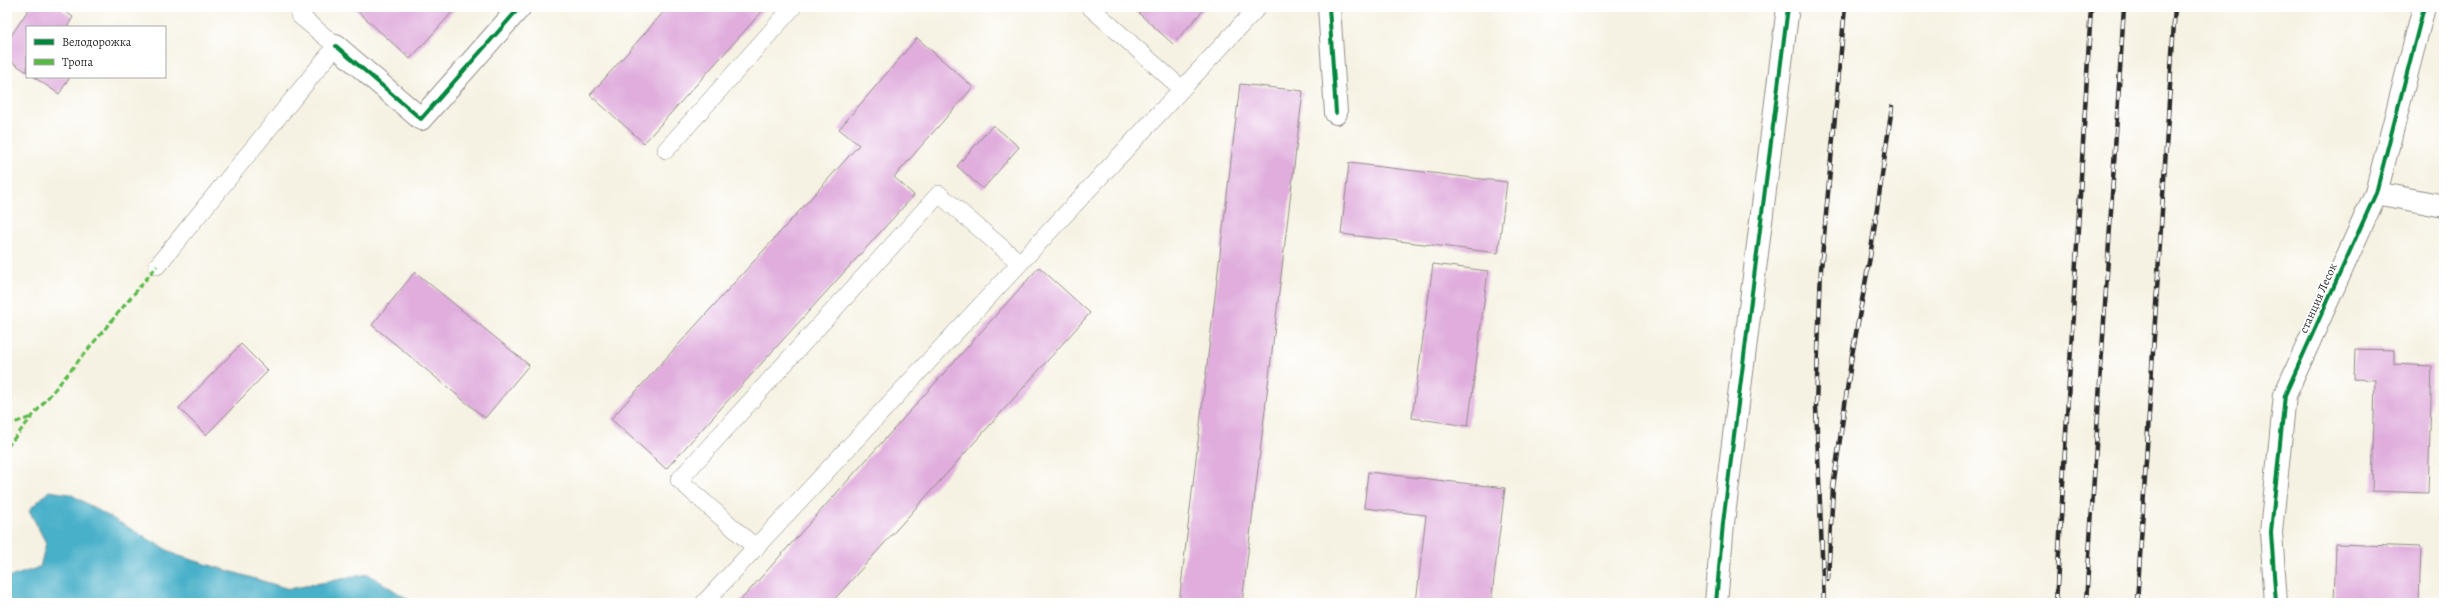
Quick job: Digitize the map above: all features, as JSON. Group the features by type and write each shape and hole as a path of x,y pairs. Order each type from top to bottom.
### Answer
{"street":[{"path":"336,46 421,119 520,7"},
{"path":"1328,7 1336,113"},
{"path":"1716,603 1723,523 1788,7"},
{"name":"станция Лесок","path":"2276,603 2271,532 2285,395 2376,193 2424,7"},
{"path":"2376,193 2444,206"}],"lane":[{"path":"157,266 336,46 299,15 306,7"},
{"path":"666,150 793,7"},
{"path":"1090,7 1182,89"},
{"path":"704,603 1258,7"},
{"path":"756,548 679,480 938,194 1020,264"}],"water":[{"path":"49,491 70,494 176,555 289,589 368,574 414,603 7,603 7,578 40,567 46,543 29,510"}],"building":[{"path":"30,7 58,7 73,17 68,26 26,26 26,71 7,59 7,42"},
{"path":"353,7 457,7 410,59"},
{"path":"668,7 766,7 644,143 590,95"},
{"path":"1132,7 1206,7 1173,44"},
{"path":"917,38 973,87 894,177 914,195 666,469 611,419 859,145 839,129"},
{"path":"35,78 69,78 59,94"},
{"path":"1240,84 1303,91 1242,603 1179,603"},
{"path":"993,125 1019,147 983,189 957,166"},
{"path":"1349,163 1507,182 1498,253 1341,234"},
{"path":"1433,264 1488,271 1468,426 1412,418"},
{"path":"1039,267 1090,313 831,603 738,603"},
{"path":"415,272 529,365 485,418 372,325"},
{"path":"241,344 268,371 206,435 179,408"},
{"path":"2355,349 2394,350 2394,364 2432,366 2428,493 2372,491 2375,380 2354,379"},
{"path":"1368,472 1505,488 1491,603 1416,603 1426,515 1364,508"},
{"path":"2336,544 2421,547 2419,603 2334,603"}],"railway":[{"path":"1824,603 1816,406 1821,269 1845,7"},
{"path":"2056,603 2091,7"},
{"path":"2086,603 2124,7"},
{"path":"2137,603 2175,7"},
{"path":"1828,579 1833,488 1852,355 1870,257 1892,107"}],"marked path":[{"path":"7,447 157,266"},
{"path":"7,425 32,417"}],"cycle path":[{"path":"336,46 421,119 520,7"},
{"path":"1329,7 1336,113"},
{"path":"1716,603 1723,523 1788,7"},
{"path":"2276,603 2271,532 2285,395 2376,193 2424,7"}]}
